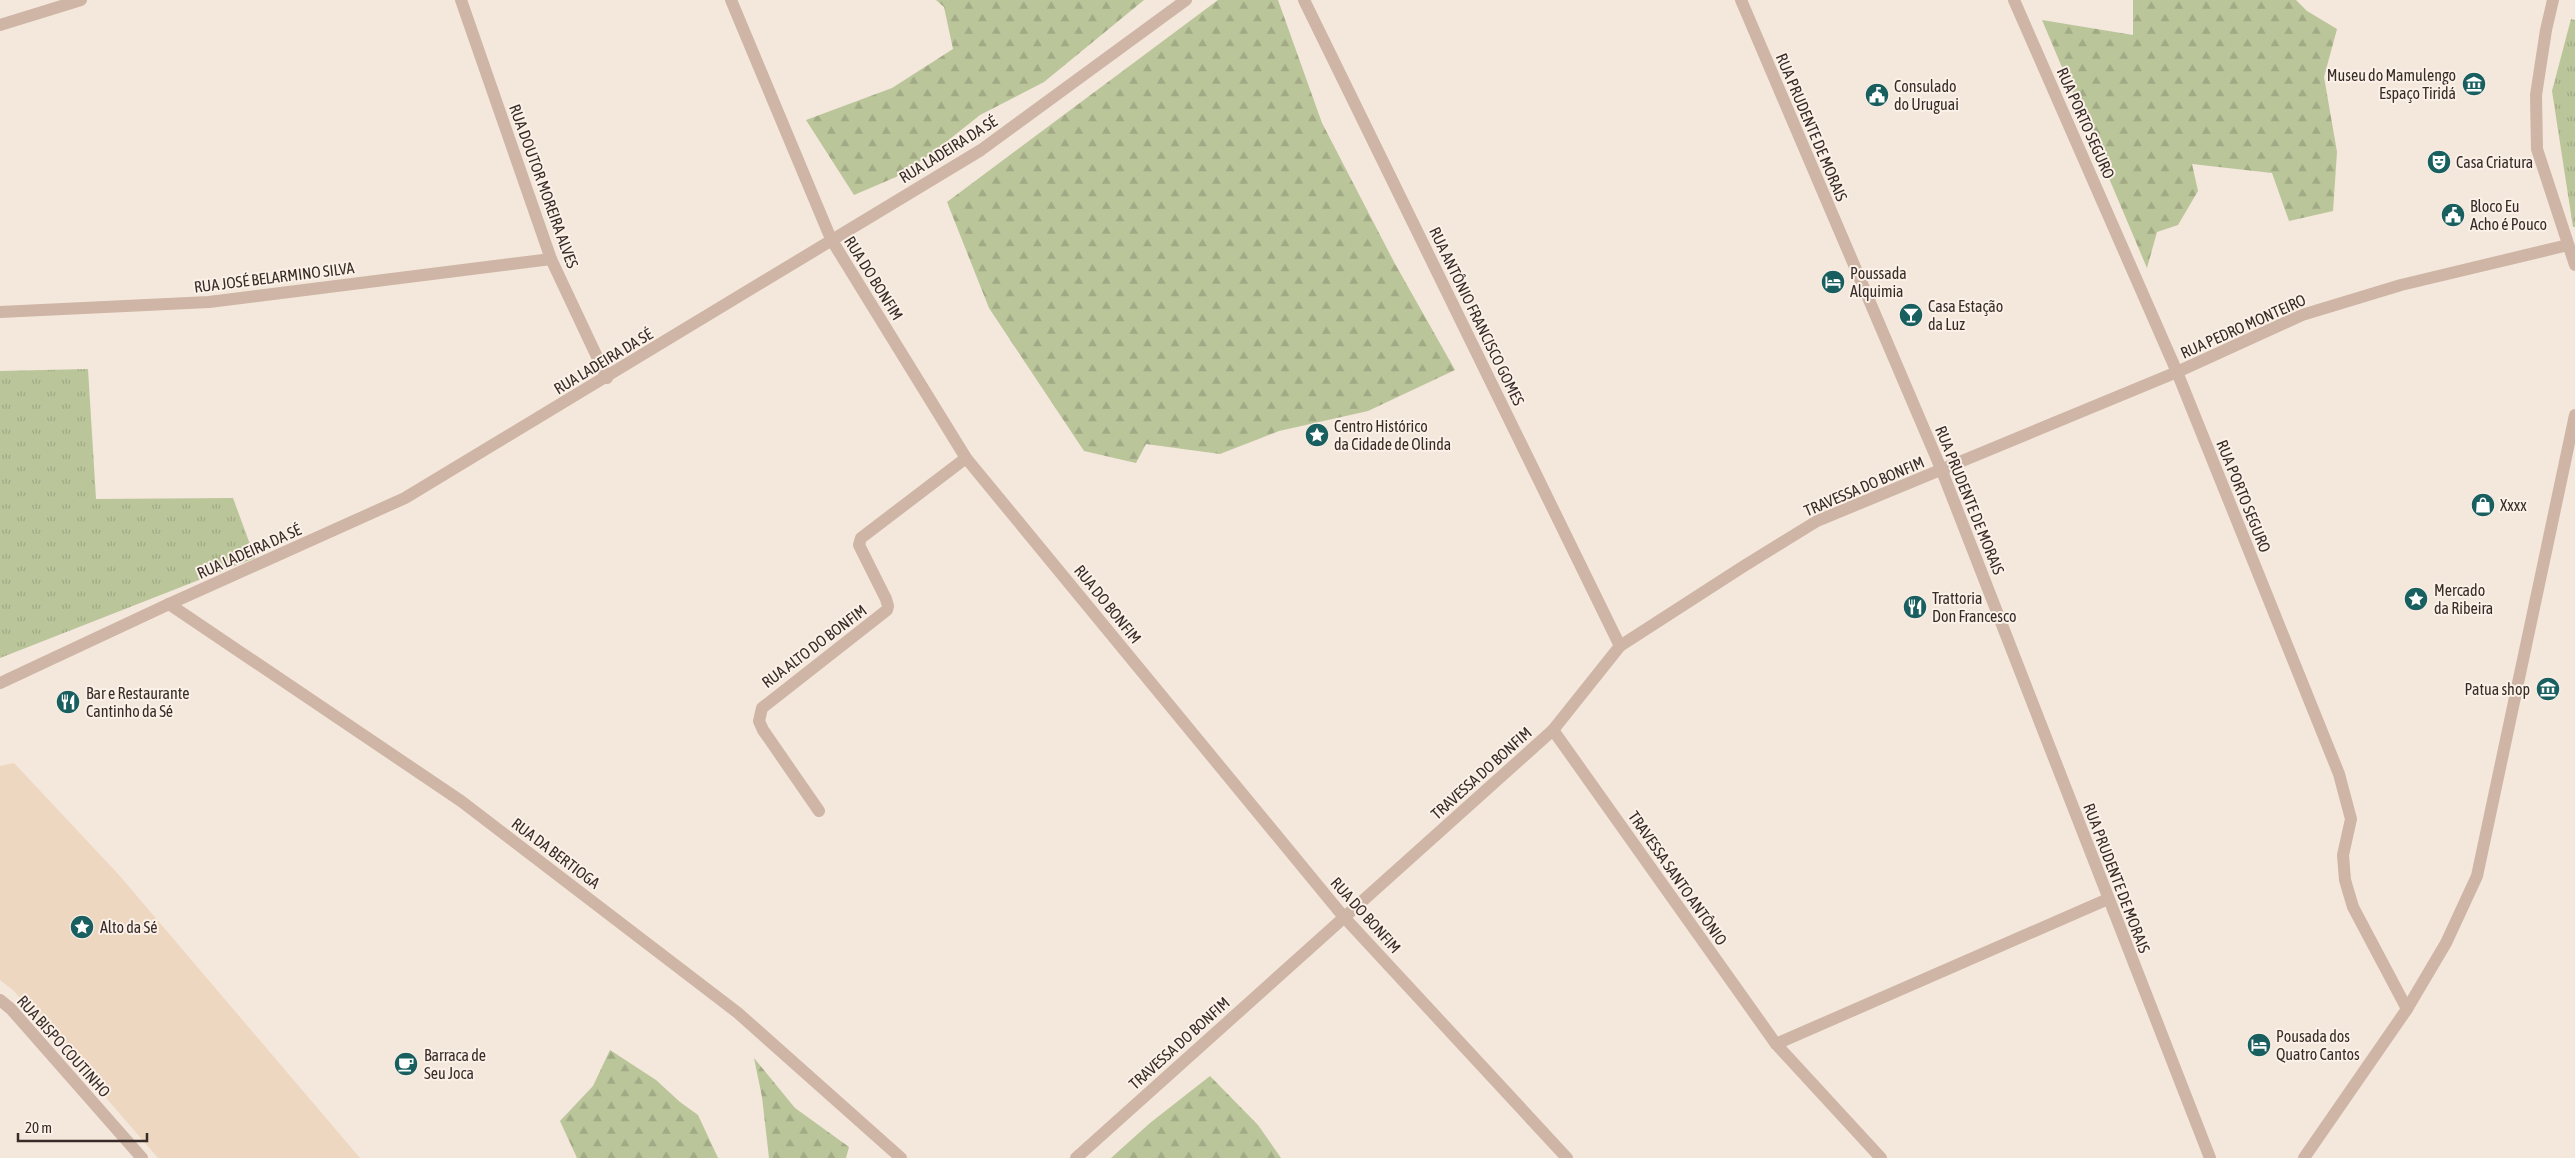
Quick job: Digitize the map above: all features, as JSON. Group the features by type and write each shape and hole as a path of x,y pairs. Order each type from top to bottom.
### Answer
{"street":[{"path":"0,25 81,0"},
{"name":"RUA DOUTOR MOREIRA ALVES","path":"461,0 551,259 607,378"},
{"name":"RUA DO BONFIM","path":"731,0 831,239 966,458 1343,916 1567,1158"},
{"name":"RUA LADEIRA DA SÉ","path":"0,683 169,604 405,498 607,378 831,239 981,150 1186,0"},
{"name":"RUA ANTÔNIO FRANCISCO GOMES","path":"1304,0 1620,646"},
{"name":"RUA PRUDENTE DE MORAIS","path":"1741,0 1942,471 2210,1158"},
{"name":"RUA PORTO SEGURO","path":"2014,0 2177,372 2339,774 2351,819 2342,855 2345,880 2353,907 2407,1009"},
{"path":"2553,0 2546,30 2536,95 2537,149 2575,264"},
{"name":"RUA PEDRO MONTEIRO","path":"1942,471 2177,372 2302,315 2401,285 2568,245"},
{"name":"RUA JOSÉ BELARMINO SILVA","path":"0,312 209,302 551,259"},
{"path":"2304,1158 2407,1009 2446,943 2477,876 2575,414"},
{"name":"RUA ALTO DO BONFIM","path":"819,811 763,730 760,721 762,708 886,610 888,606 886,599 860,548 861,538 966,458"},
{"name":"TRAVESSA DO BONFIM","path":"1076,1158 1343,916 1553,730 1620,646 1817,521 1942,471"},
{"name":"RUA DA BERTIOGA","path":"169,604 477,813 738,1013 901,1158"},
{"name":"TRAVESSA SANTO ANTÔNIO","path":"1553,730 1776,1044 1881,1158"},
{"path":"1776,1044 2108,899"},
{"name":"RUA BISPO COUTINHO","path":"0,1000 11,1009 142,1158"}],"green space":[{"path":"936,0 1144,0 1044,82 980,115 931,154 896,177 854,195 806,120 892,88 953,49 944,7"},
{"path":"1218,0 1278,0 1322,123 1394,262 1455,370 1368,411 1279,431 1220,454 1146,444 1136,463 1084,451 989,308 947,202"},
{"path":"2133,0 2296,0 2307,11 2337,29 2324,77 2337,152 2333,211 2289,221 2272,173 2192,164 2198,191 2178,225 2157,232 2147,268 2042,20 2133,35"},
{"path":"2571,19 2575,20 2575,227 2573,227 2552,91"},
{"path":"88,369 96,499 233,498 255,558 0,658 0,371"},
{"path":"610,1050 656,1080 680,1102 698,1115 718,1158 577,1158 560,1121 593,1086"},
{"path":"754,1058 795,1108 849,1147 846,1158 769,1158 762,1097"},
{"path":"1210,1076 1258,1125 1281,1158 1111,1158 1150,1123"}],"shaded area":[{"name":"Alto da Sé","path":"14,763 119,875 360,1158 158,1158 14,991 0,980 0,766"}],"place":[{"name":"Museu do Mamulengo Espaço Tiridá","path":"2474,84"},
{"name":"Consulado do Uruguai","path":"1877,95"},
{"name":"Casa Criatura","path":"2439,162"},
{"name":"Bloco Eu Acho é Pouco","path":"2453,215"},
{"name":"Poussada Alquimia","path":"1833,282"},
{"name":"Casa Estação da Luz","path":"1911,315"},
{"name":"Centro Histórico da Cidade de Olinda","path":"1317,435"},
{"name":"Xxxx","path":"2483,505"},
{"name":"Mercado da Ribeira","path":"2416,599"},
{"name":"Trattoria Don Francesco","path":"1915,607"},
{"name":"Patua shop","path":"2548,689"},
{"name":"Bar e Restaurante Cantinho da Sé","path":"68,702"},
{"name":"Alto da Sé","path":"82,927"},
{"name":"Pousada dos Quatro Cantos","path":"2259,1045"},
{"name":"Barraca de Seu Joca","path":"406,1064"}]}
